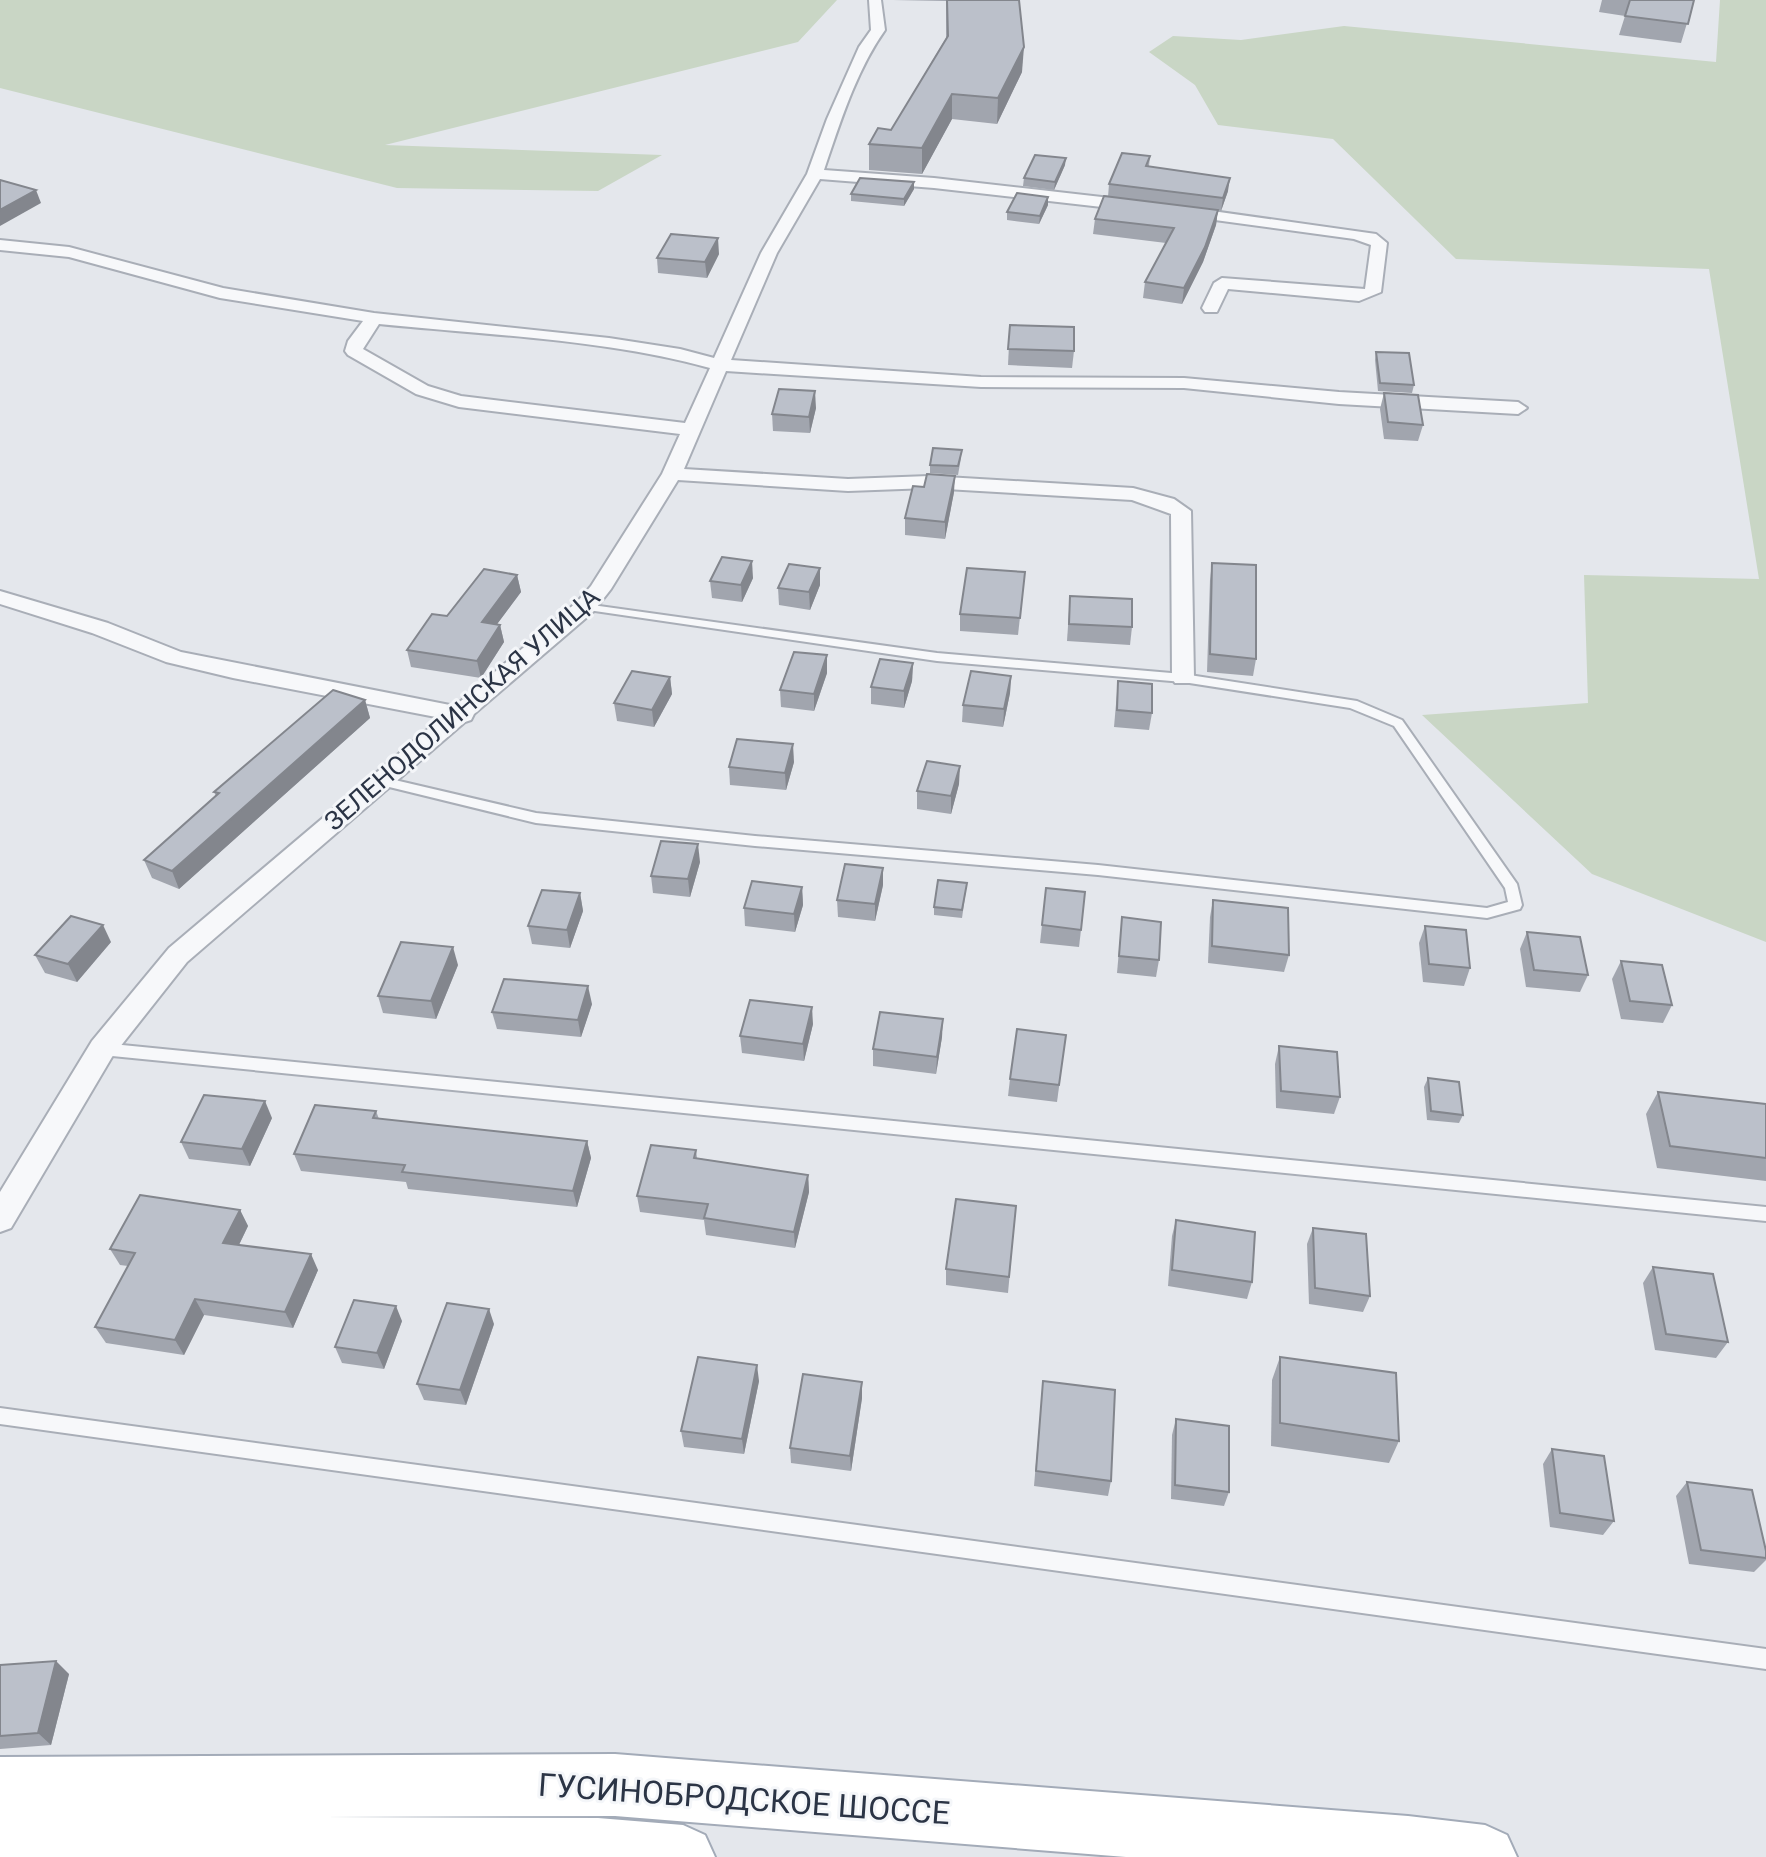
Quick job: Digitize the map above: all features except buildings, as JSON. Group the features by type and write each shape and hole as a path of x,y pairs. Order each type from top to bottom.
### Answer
{"main road":[{"name":"ГУСИНОБРОДСКОЕ ШОССЕ","path":"0,1788 615,1785 1408,1848 1485,1857"},
{"path":"0,1848 598,1850 683,1857"}],"street":[{"name":"ЗЕЛЕНОДОЛИНСКАЯ УЛИЦА","path":"0,1219 102,1049 178,955 463,715 585,607 600,589 672,474 769,253 815,174 834,119 866,47 878,30 875,0"},
{"path":"815,174 934,183 1164,209 1354,234 1370,237 1379,243 1373,292 1359,296 1222,283 1211,308"},
{"path":"0,245 69,252 220,293 374,318 609,343 680,354 720,365 981,382 1184,383 1339,398 1518,408"},
{"path":"374,318 357,341 354,351 422,390 459,401 693,430"},
{"path":"672,474 848,485 929,482 1133,494 1167,503 1181,511 1183,678"},
{"path":"0,597 100,628 174,657 463,715"}],"lane":[{"path":"382,781 552,819 755,841 1098,870 1487,913 1515,905 1512,887 1398,723 1353,704 1183,678 937,657 585,607"},
{"path":"102,1049 1766,1214"},
{"path":"0,1416 1766,1659"}],"green space":[{"path":"0,0 837,0 798,42 385,145 662,155 598,191 397,188 0,88"},
{"path":"1720,0 1766,0 1766,942 1592,874 1422,715 1588,703 1584,575 1759,579 1709,269 1456,259 1333,139 1218,125 1195,85 1149,52 1173,36 1241,40 1344,26 1716,62"}]}
